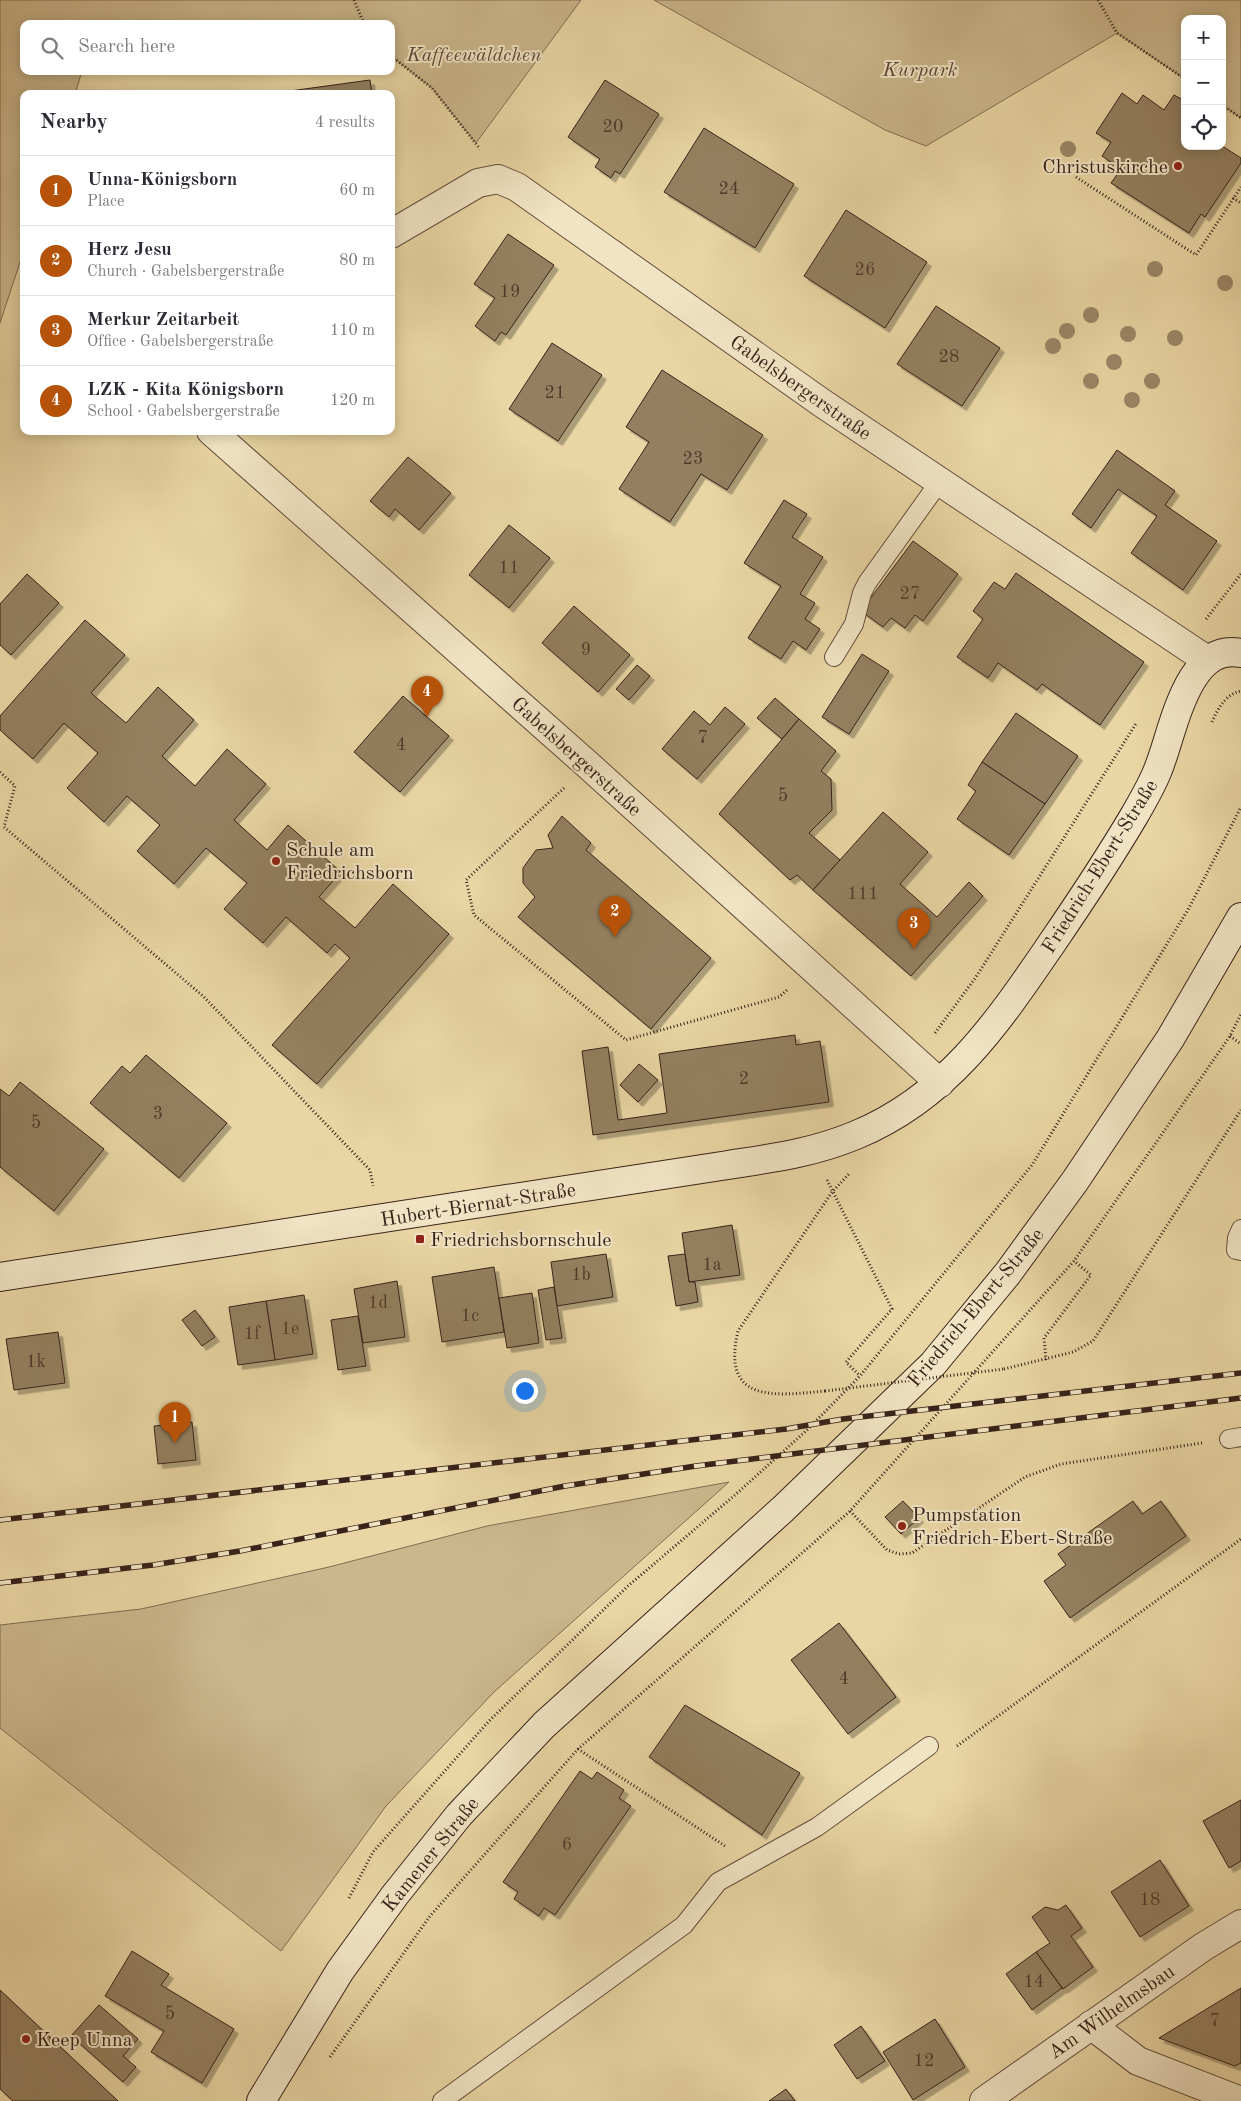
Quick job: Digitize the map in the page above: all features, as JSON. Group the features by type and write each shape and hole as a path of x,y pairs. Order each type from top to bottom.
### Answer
{"street":[{"path":"395,232 478,182 498,179"},
{"name":"Gabelsbergerstraße","path":"498,179 517,187 822,403 1207,660"},
{"name":"Gabelsbergerstraße","path":"216,435 588,765 940,1083"},
{"path":"1207,660 1232,651 1241,653"},
{"name":"Friedrich-Ebert-Straße","path":"940,1083 973,1051 1018,993 1134,816 1158,771 1173,721 1189,686 1207,660"},
{"name":"Friedrich-Ebert-Straße","path":"638,1638 783,1510 939,1356 1008,1273 1074,1181 1170,1038 1241,917"},
{"name":"Hubert-Biernat-Straße","path":"0,1276 380,1220 815,1151 858,1135 906,1109 940,1083"},
{"name":"Kamener Straße","path":"261,2101 340,1971 395,1895 459,1815 544,1726 638,1638"},
{"name":"Am Wilhelmsbau","path":"984,2101 1203,1947 1241,1924"},
{"path":"1091,2025 1138,2061 1241,2101"}],"lane":[{"path":"834,657 854,624 862,593 867,583 940,481"},
{"path":"1241,1229 1237,1238 1236,1250 1241,1251"},
{"path":"442,2101 684,1925 718,1882 818,1827 929,1746"}],"path":[{"path":"354,0 362,20"},
{"path":"1098,0 1117,33 1181,76"},
{"path":"395,59 432,88 476,143 498,179"},
{"path":"1226,109 1241,118"},
{"path":"1076,177 1196,255 1241,187"},
{"path":"1232,198 1241,203"},
{"path":"1185,644 1241,574"},
{"path":"934,1034 976,977 1138,720"},
{"path":"588,765 466,880 474,915 626,1040 779,998 811,967"},
{"path":"0,772 16,786 4,827 203,996 370,1170 380,1220"},
{"path":"346,1904 373,1852 489,1721 628,1586 736,1495 807,1430 860,1376 1032,1165 1189,908 1241,807"},
{"path":"1241,1014 1230,1036 1241,1044"},
{"path":"825,1391 1004,1369 1073,1352 1093,1341 1241,1110"},
{"path":"832,1192 892,1309 846,1362 860,1376"},
{"path":"1046,1360 1044,1338 1091,1274 1074,1262"},
{"path":"327,2061 430,1916 578,1749 850,1511 887,1550 900,1554 912,1553 1025,1478 1060,1464 1235,1438"},
{"path":"929,1746 938,1760 1241,1539"},
{"path":"578,1749 752,1864"}],"green space":[{"name":"Kaffeewäldchen","path":"0,0 581,0 476,143 432,88 395,59 395,20 20,20 20,75 81,75 76,90 20,90 20,262 0,323"},
{"name":"Kurpark","path":"654,0 1241,0 1241,118 1226,108 1226,15 1181,15 1181,76 1117,33 926,146 885,130"},
{"path":"729,1482 494,1692 386,1806 281,1951 0,1728 0,1625 141,1609 329,1567 487,1526"}],"building":[{"path":"370,80 371,90 297,90"},
{"path":"605,80 659,114 620,174 615,171 611,178 595,167 600,159 568,137"},
{"name":"Christuskirche","path":"1122,93 1137,104 1143,95 1164,110 1174,95 1181,99 1181,150 1226,149 1241,158 1241,163 1205,217 1201,214 1189,233 1111,183 1121,169 1102,156 1111,142 1096,133"},
{"path":"704,128 794,184 755,248 664,192"},
{"path":"846,210 927,262 885,328 804,276"},
{"path":"508,234 554,265 506,335 501,332 495,341 475,326 495,298 474,284"},
{"path":"936,306 1000,348 962,406 897,364"},
{"path":"552,343 602,375 558,441 509,409"},
{"path":"662,370 763,435 727,490 701,474 670,522 619,489 649,442 626,427"},
{"path":"1117,450 1175,491 1165,505 1217,541 1183,590 1131,553 1157,516 1118,489 1091,528 1072,514"},
{"path":"408,457 451,493 419,530 395,509 389,517 370,501"},
{"path":"784,500 807,514 792,537 823,557 800,594 815,603 805,619 820,629 806,650 793,641 781,659 748,638 781,586 744,563"},
{"path":"509,525 550,558 509,608 469,575"},
{"path":"913,541 958,574 923,621 915,615 905,628 891,618 883,627 861,611"},
{"path":"1016,573 1144,662 1100,725 1042,684 1037,690 998,663 988,678 957,657 983,619 973,611 994,582 1005,589"},
{"path":"27,574 59,603 11,655 0,645 0,604"},
{"path":"574,606 630,655 598,692 542,643"},
{"name":"Schule am Friedrichsborn","path":"85,620 125,655 91,693 126,723 158,687 194,720 162,756 195,786 227,749 266,784 234,820 267,850 288,825 341,872 319,897 355,928 393,884 449,934 317,1084 272,1045 350,958 335,944 327,953 286,917 263,943 224,909 247,883 206,848 174,884 137,851 160,825 127,796 104,822 67,788 98,753 64,723 33,759 0,730 0,716"},
{"path":"862,654 889,671 849,734 822,717"},
{"path":"637,665 650,676 629,700 616,689"},
{"path":"403,696 449,736 400,792 354,752"},
{"path":"775,698 799,719 782,739 757,718"},
{"path":"725,707 745,724 697,779 662,749 694,711 710,725"},
{"path":"1016,713 1078,756 1045,804 982,762"},
{"path":"799,719 836,751 821,771 831,779 832,810 809,833 840,860 813,890 797,875 790,880 719,814"},
{"path":"982,762 1045,804 1009,855 957,819 976,791 968,785"},
{"path":"883,812 928,852 900,884 937,917 969,882 983,896 911,976 813,890"},
{"path":"562,816 591,843 586,850 711,958 651,1029 518,917 535,897 523,883 523,868 536,850 553,848 548,835"},
{"path":"795,1035 796,1045 820,1041 829,1102 593,1135 582,1051 608,1047 618,1120 667,1113 659,1054"},
{"path":"146,1055 227,1123 179,1178 90,1103 122,1066 130,1073"},
{"path":"639,1064 658,1080 638,1102 620,1085"},
{"path":"20,1082 104,1149 54,1211 0,1167 0,1089 9,1096"},
{"path":"732,1225 740,1275 689,1282 682,1233"},
{"path":"606,1254 613,1297 557,1306 551,1262"},
{"path":"685,1254 689,1282 695,1282 698,1302 676,1306 668,1256"},
{"path":"494,1267 504,1332 442,1342 432,1277"},
{"path":"397,1281 405,1337 363,1343 354,1289"},
{"path":"554,1287 562,1338 546,1340 538,1290"},
{"path":"532,1293 539,1343 507,1348 499,1298"},
{"path":"304,1295 313,1354 275,1360 266,1301"},
{"path":"266,1301 275,1360 238,1365 229,1307"},
{"path":"195,1310 215,1337 202,1346 182,1320"},
{"path":"358,1316 366,1366 338,1370 331,1320"},
{"path":"58,1332 65,1383 14,1390 6,1339"},
{"path":"192,1422 196,1460 158,1464 154,1426"},
{"name":"Pumpstation Friedrich-Ebert-Straße","path":"903,1501 919,1518 901,1534 885,1517"},
{"path":"1133,1501 1142,1514 1161,1501 1186,1536 1070,1618 1044,1581 1066,1565 1058,1554"},
{"path":"839,1623 896,1697 848,1734 791,1660"},
{"path":"685,1705 800,1773 762,1835 649,1757"},
{"path":"580,1771 592,1779 597,1772 624,1790 619,1798 631,1806 555,1915 544,1908 539,1916 514,1899 518,1892 503,1882"},
{"path":"1241,1800 1241,1861 1229,1868 1203,1821"},
{"path":"1160,1860 1189,1906 1140,1937 1111,1892"},
{"path":"1066,1905 1082,1928 1071,1936 1093,1967 1063,1989 1036,1952 1050,1943 1032,1917 1045,1907 1058,1910"},
{"path":"132,1951 169,1974 161,1985 234,2029 202,2083 151,2052 164,2031 105,1996"},
{"path":"1036,1952 1062,1988 1032,2010 1006,1974"},
{"path":"1241,1988 1241,2063 1235,2066 1159,2038"},
{"name":"Keep Unna","path":"0,1990 118,2101 13,2101 0,2089"},
{"path":"99,2005 138,2039 123,2056 136,2067 123,2082 71,2036"},
{"path":"935,2019 965,2067 913,2100 883,2052"},
{"path":"861,2026 885,2061 857,2079 834,2045"},
{"path":"786,2089 795,2101 769,2101"}],"railway":[{"path":"0,1520 786,1429 843,1419 1241,1373"},
{"path":"0,1583 153,1565 240,1551 565,1486 696,1466 1241,1398"}],"place":[{"name":"Christuskirche","path":"1178,166"},
{"name":"LZK - Kita Königsborn","path":"427,717"},
{"name":"Schule am Friedrichsborn","path":"276,861"},
{"name":"Herz Jesu","path":"615,937"},
{"name":"Merkur Zeitarbeit","path":"914,949"},
{"name":"Friedrichsbornschule","path":"420,1239"},
{"name":"Unna-Königsborn","path":"175,1443"},
{"name":"Pumpstation Friedrich-Ebert-Straße","path":"902,1526"},
{"name":"Keep Unna","path":"26,2039"}]}
